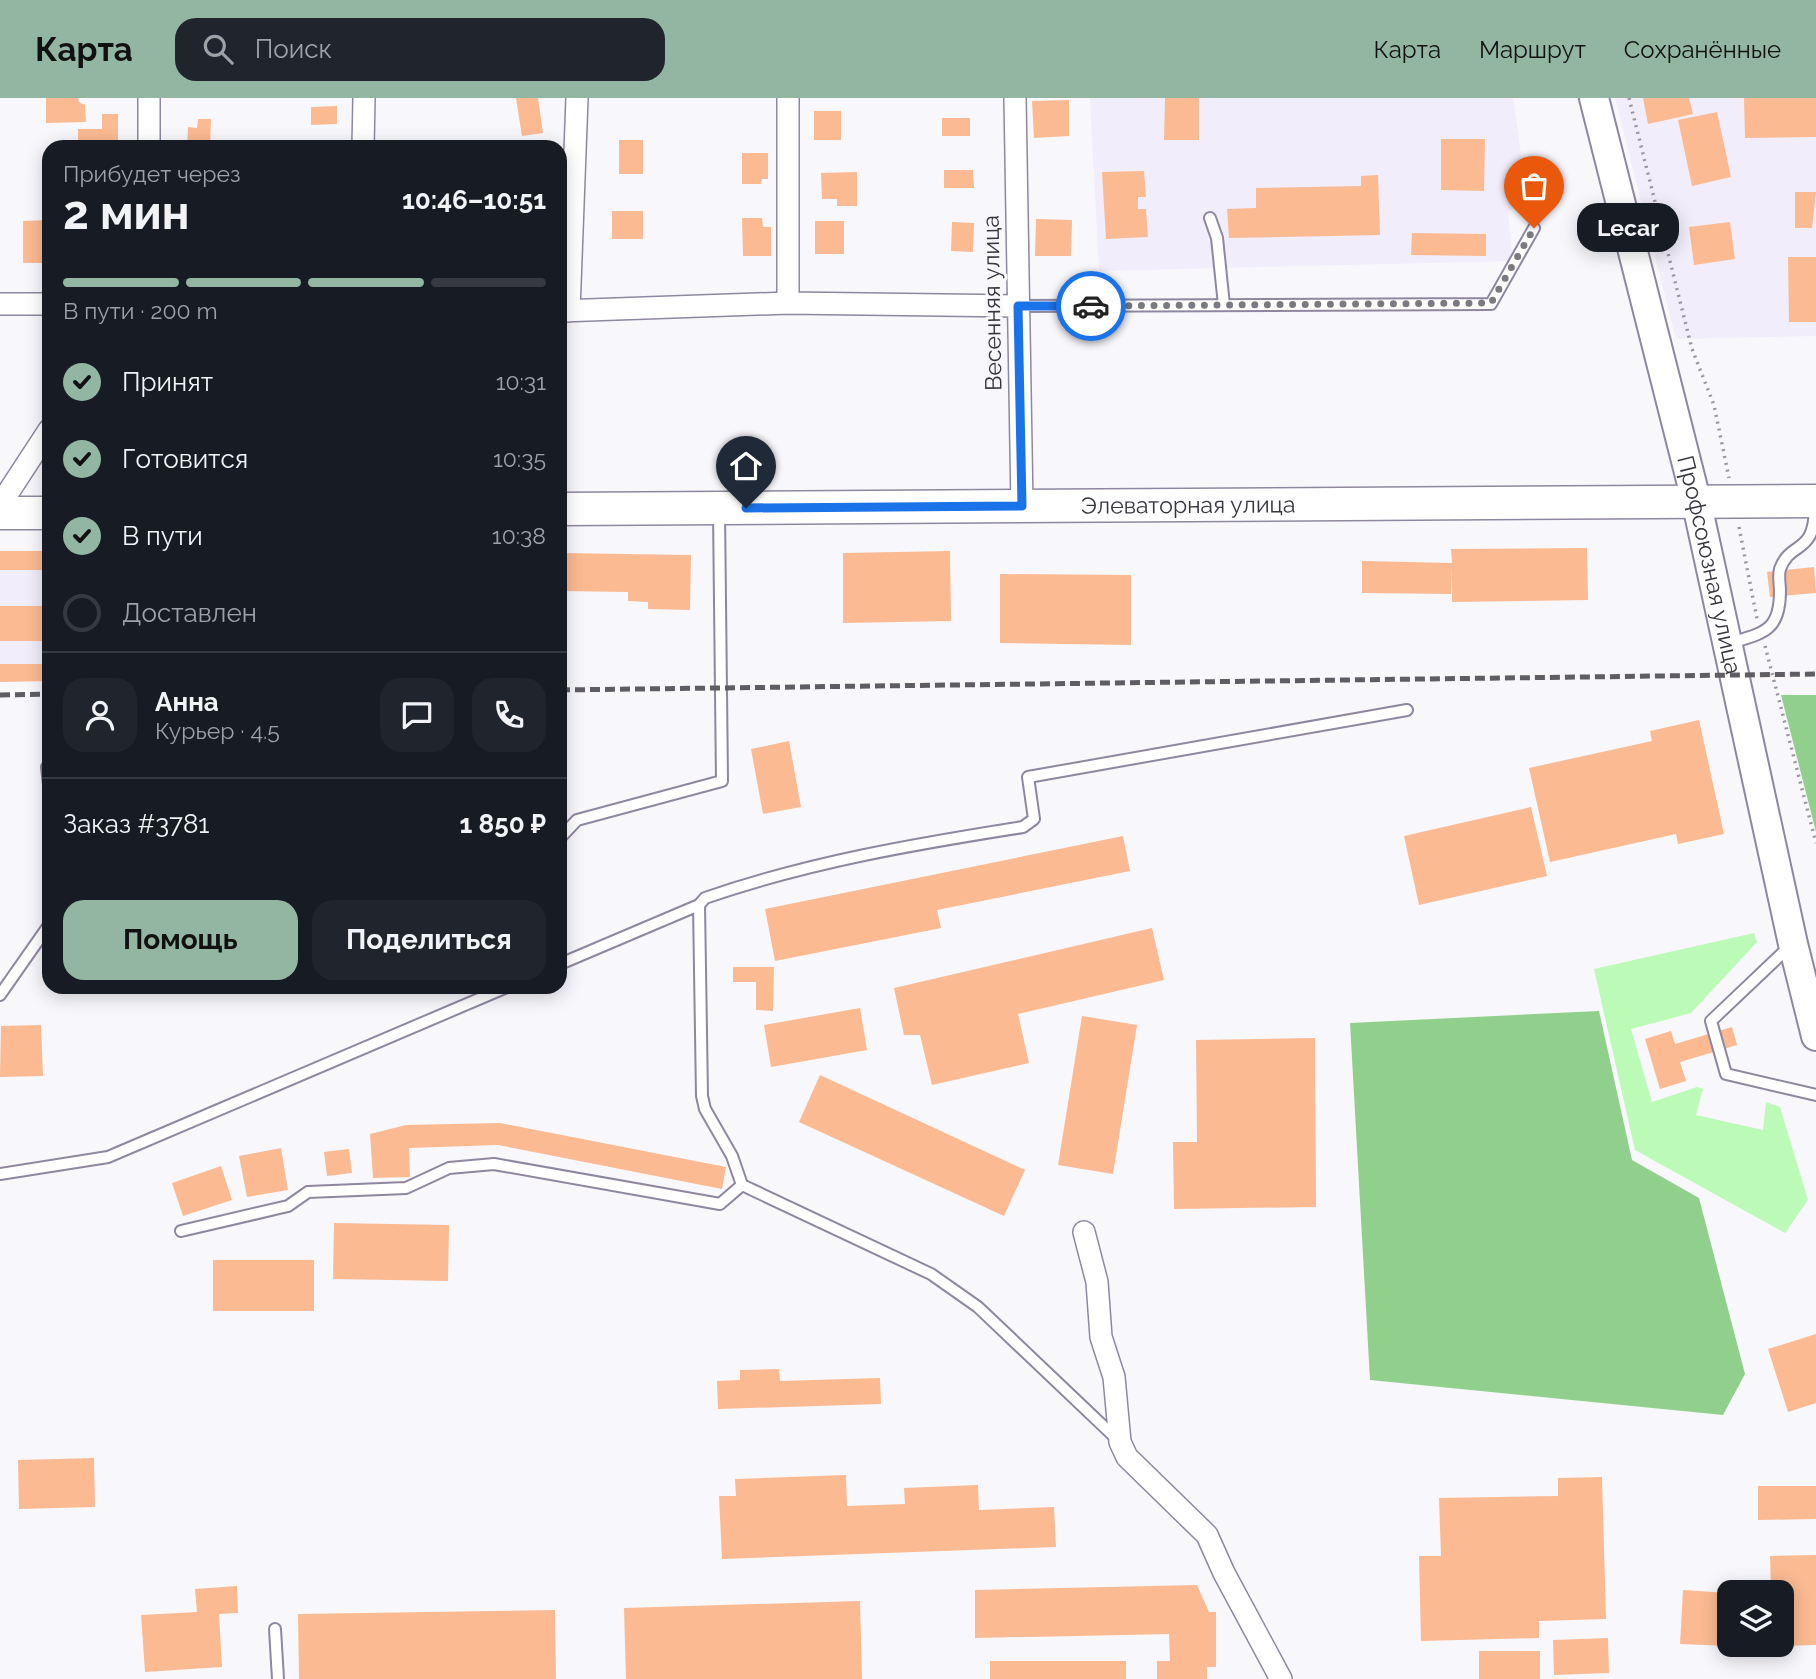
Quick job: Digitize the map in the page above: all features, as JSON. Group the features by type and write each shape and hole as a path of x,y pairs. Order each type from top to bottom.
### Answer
{"main road":[{"name":"Профсоюзная улица","path":"1594,98 1696,500 1793,944 1816,1036"},
{"name":"Элеваторная улица","path":"567,509 1816,501"},
{"path":"0,513 42,513"}],"street":[{"path":"149,98 149,140"},
{"path":"363,140 364,98"},
{"path":"567,276 577,98"},
{"path":"788,98 788,303"},
{"name":"Весенняя улица","path":"1015,98 1022,506"},
{"path":"0,303 42,304"},
{"path":"567,311 788,303 1018,306"},
{"path":"0,505 42,441"},
{"path":"1084,1232 1097,1282 1101,1337 1114,1377 1120,1442 1127,1457 1207,1535 1224,1573 1281,1679"}],"lane":[{"path":"1210,218 1217,238 1224,305"},
{"path":"1018,306 1491,303 1534,228"},
{"path":"1727,644 1761,634 1771,627 1780,610 1780,569 1792,554 1808,542 1815,527 1816,501"},
{"path":"567,831 577,820 722,781 719,508"},
{"path":"567,961 699,905 705,898 768,876 898,847 1023,827 1034,819 1028,776 1407,710"},
{"path":"699,905 702,1096 705,1109 732,1156 742,1185 931,1274 978,1307 1120,1442"},
{"path":"0,995 42,935"},
{"path":"1793,944 1711,1021 1726,1074 1816,1095"},
{"path":"0,1174 108,1157 491,994"},
{"path":"181,1231 288,1206 308,1192 406,1188 449,1168 483,1165 607,1182 720,1204 742,1185"},
{"path":"275,1629 278,1679"}],"path":[{"path":"1629,98 1692,349 1714,405 1761,634 1816,843"}],"shaded area":[{"path":"1090,98 1513,98 1527,197 1508,212 1513,261 1099,271"},
{"path":"1615,98 1816,98 1816,336 1676,339"},
{"path":"0,551 42,551 42,681 0,682"}],"green space":[{"path":"1781,695 1816,695 1816,832"},
{"path":"1754,933 1757,942 1691,1013 1631,1029 1652,1102 1697,1087 1703,1089 1696,1115 1763,1130 1766,1102 1780,1107 1808,1200 1785,1233 1635,1150 1594,969"},
{"path":"1599,1011 1632,1160 1699,1198 1745,1374 1723,1415 1370,1380 1350,1023"}],"building":[{"path":"46,98 78,98 79,102 85,105 86,122 46,123"},
{"path":"516,98 538,98 543,133 522,136"},
{"path":"1165,98 1199,98 1199,140 1164,140"},
{"path":"1643,98 1689,98 1693,114 1648,124"},
{"path":"1744,98 1816,98 1816,137 1745,138"},
{"path":"1069,100 1069,136 1034,138 1032,101"},
{"path":"337,106 337,124 311,125 311,107"},
{"path":"814,111 841,111 841,140 814,140"},
{"path":"1717,112 1731,177 1692,186 1678,120"},
{"path":"102,114 118,114 118,140 78,140 78,129 102,129"},
{"path":"942,118 970,118 970,136 942,136"},
{"path":"198,119 211,119 210,140 187,140 188,127 197,128"},
{"path":"1441,139 1485,139 1484,191 1441,190"},
{"path":"619,140 643,140 643,174 619,174"},
{"path":"742,153 768,153 768,179 762,179 761,184 742,184"},
{"path":"944,170 973,170 974,188 944,188"},
{"path":"1144,171 1146,197 1138,197 1138,209 1146,209 1148,237 1106,239 1102,172"},
{"path":"857,172 857,206 837,206 837,199 822,199 821,173"},
{"path":"1378,175 1380,235 1229,238 1227,209 1256,208 1256,188 1361,186 1361,176"},
{"path":"1795,192 1816,192 1812,228 1795,228"},
{"path":"612,211 643,211 643,239 612,239"},
{"path":"742,218 762,218 763,227 771,227 771,256 743,256"},
{"path":"1036,219 1072,220 1071,256 1035,256"},
{"path":"42,220 42,263 23,263 23,221"},
{"path":"815,221 844,221 844,254 815,254"},
{"path":"952,222 974,223 973,252 951,251"},
{"path":"1730,222 1735,259 1694,265 1689,227"},
{"path":"1412,233 1486,234 1486,256 1411,255"},
{"path":"1788,257 1816,257 1816,322 1789,322"},
{"path":"1587,548 1588,600 1452,602 1452,567 1451,594 1362,593 1362,561 1452,563 1451,549"},
{"path":"0,551 42,551 42,570 0,570"},
{"path":"950,551 951,621 843,623 843,553"},
{"path":"567,553 691,555 690,610 648,609 648,602 628,601 628,592 567,591"},
{"path":"1814,567 1816,593 1770,597 1767,572"},
{"path":"1000,574 1131,575 1131,645 1000,643"},
{"path":"0,606 42,606 42,641 0,641"},
{"path":"0,664 42,664 42,681 0,682"},
{"path":"1699,720 1724,834 1678,844 1676,834 1550,862 1529,768 1652,741 1650,731"},
{"path":"789,741 801,807 763,814 751,749"},
{"path":"1531,807 1547,876 1419,905 1404,836"},
{"path":"1123,836 1130,871 937,910 941,928 775,961 765,909"},
{"path":"1152,928 1164,980 1018,1014 1029,1063 932,1085 920,1035 904,1035 894,988"},
{"path":"733,967 774,967 773,1011 756,1010 756,982 733,982"},
{"path":"860,1008 867,1050 771,1067 764,1025"},
{"path":"1082,1016 1137,1025 1113,1174 1058,1165"},
{"path":"41,1025 43,1076 0,1077 1,1026"},
{"path":"1732,1027 1737,1045 1680,1062 1686,1081 1660,1089 1645,1039 1671,1031 1675,1044"},
{"path":"1315,1038 1316,1207 1174,1209 1173,1142 1197,1142 1196,1040"},
{"path":"820,1075 1025,1170 1004,1216 799,1122"},
{"path":"500,1123 726,1167 722,1189 498,1145 409,1148 410,1177 373,1178 370,1134 406,1125"},
{"path":"281,1148 288,1190 247,1197 239,1156"},
{"path":"349,1149 352,1173 327,1176 324,1152"},
{"path":"221,1166 232,1200 183,1216 172,1183"},
{"path":"334,1223 449,1225 448,1281 333,1279"},
{"path":"213,1260 314,1260 314,1311 213,1311"},
{"path":"1816,1334 1816,1403 1788,1412 1768,1349"},
{"path":"779,1369 780,1381 880,1378 881,1404 718,1409 717,1381 740,1380 740,1370"},
{"path":"94,1458 95,1507 19,1509 18,1460"},
{"path":"846,1475 847,1506 905,1504 904,1488 978,1485 979,1510 1054,1507 1056,1547 722,1559 719,1496 736,1496 735,1479"},
{"path":"1602,1477 1606,1619 1539,1621 1539,1638 1421,1641 1419,1556 1441,1556 1439,1498 1558,1496 1558,1478"},
{"path":"1758,1486 1816,1486 1816,1519 1758,1520"},
{"path":"1816,1555 1816,1645 1794,1646 1794,1580 1771,1580 1770,1556"},
{"path":"1197,1585 1209,1612 1216,1612 1216,1667 1207,1667 1207,1679 1157,1679 1157,1661 1170,1661 1169,1634 975,1638 975,1590"},
{"path":"237,1586 238,1613 219,1614 222,1667 145,1672 141,1615 197,1612 195,1589"},
{"path":"1683,1590 1717,1592 1717,1646 1680,1644"},
{"path":"860,1601 862,1679 626,1679 624,1608"},
{"path":"555,1610 556,1679 299,1679 298,1614"},
{"path":"1608,1638 1609,1673 1554,1675 1553,1640"},
{"path":"1479,1651 1540,1651 1540,1679 1479,1679"},
{"path":"990,1661 1126,1661 1126,1679 990,1679"}],"railway":[{"path":"567,690 1816,674"},
{"path":"0,695 42,694"}],"way so far":[{"path":"1091,306 1491,303 1534,228"}],"place":[{"name":"Lecar","path":"1534,228"}],"route":[{"path":"746,508 1022,506 1018,306 1091,306"}]}
